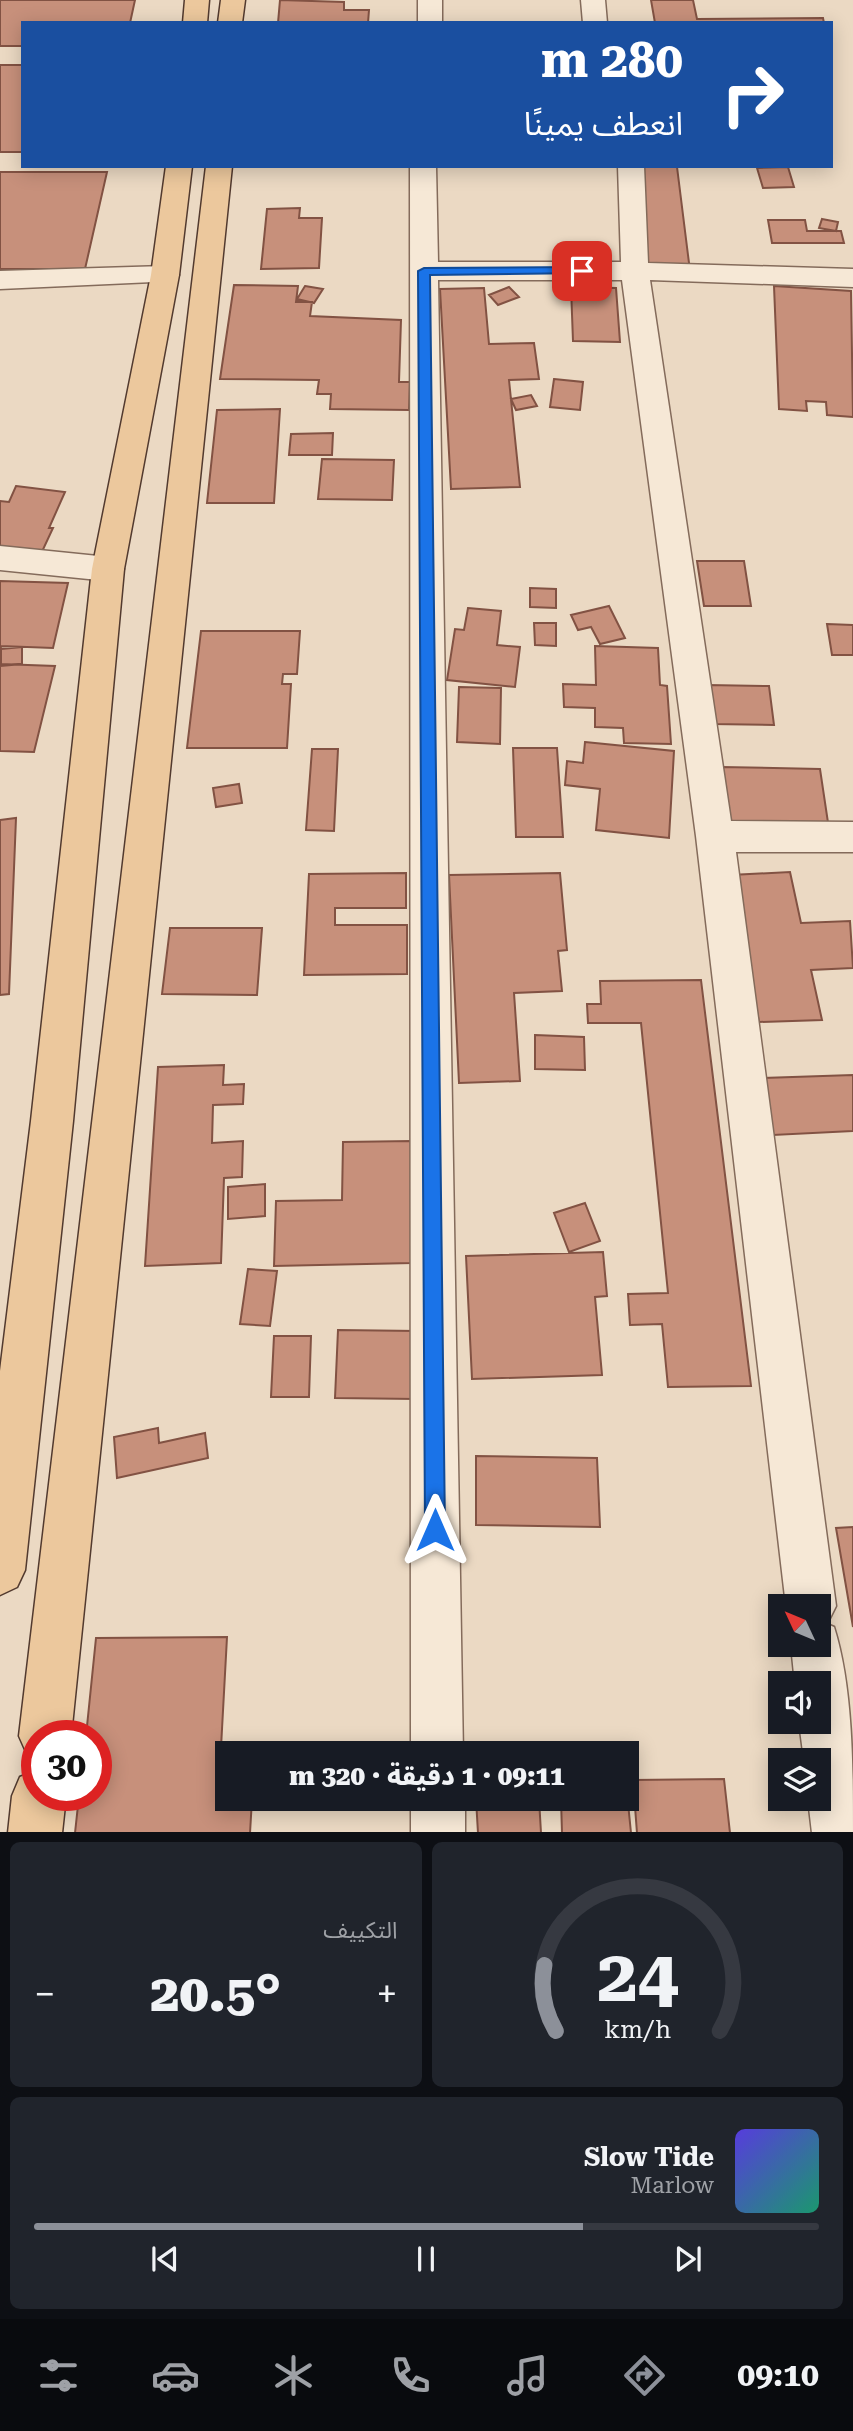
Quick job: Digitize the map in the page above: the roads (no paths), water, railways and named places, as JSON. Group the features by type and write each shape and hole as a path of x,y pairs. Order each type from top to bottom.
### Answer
{"main road":[{"path":"195,21 197,0"},
{"path":"230,21 233,0"},
{"path":"0,1570 52,1121 108,569 165,275 179,168"},
{"path":"48,1720 219,168"},
{"path":"35,1832 37,1811"}],"street":[{"path":"430,0 430,21"},
{"path":"593,0 595,21"},
{"path":"423,168 437,1741"},
{"path":"631,168 635,271 715,836 810,1594"},
{"path":"424,271 635,271 853,278"},
{"path":"0,280 165,275"},
{"path":"0,558 108,569"},
{"path":"715,836 853,837"},
{"path":"817,1657 839,1832"},
{"path":"438,1811 438,1832"}]}
